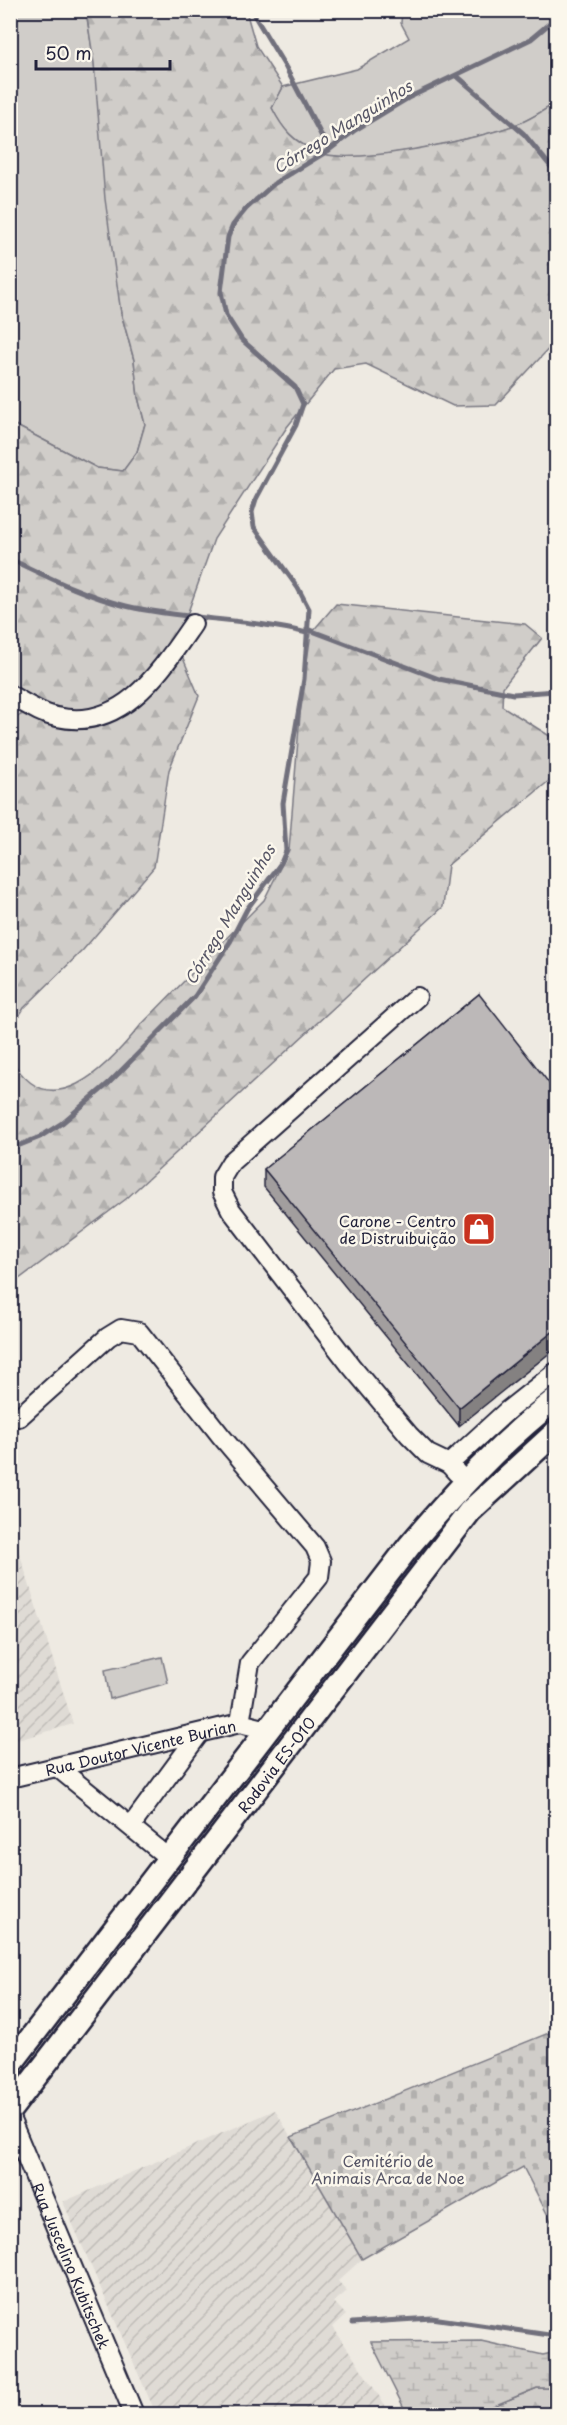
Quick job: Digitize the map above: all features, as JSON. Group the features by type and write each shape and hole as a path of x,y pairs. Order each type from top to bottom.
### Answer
{"main road":[{"name":"Rodovia ES-010","path":"10,2065 410,1545 465,1481 504,1442 556,1400"},
{"name":"Rodovia ES-010","path":"10,2110 470,1511 556,1432"}],"street":[{"path":"10,695 57,717 92,718 107,714 136,696 154,679 193,624"},
{"path":"417,997 231,1162 222,1177 222,1192 231,1210 266,1258 351,1366 424,1450 449,1464 465,1481"},
{"path":"19,1417 108,1337 121,1329 139,1332 221,1436 315,1546 321,1561 319,1577 250,1663 240,1723"},
{"path":"449,1464 508,1410 556,1372"},
{"name":"Rua Doutor Vicente Burian","path":"10,1778 240,1723 268,1730"},
{"path":"131,1826 199,1734"},
{"path":"57,1767 169,1858"},
{"name":"Rua Juscelino Kubitschek","path":"10,2118 135,2415"}],"shaded area":[{"path":"10,1523 73,1724 11,1742 10,1742"},
{"path":"275,2110 362,2259 338,2281 347,2291 334,2302 346,2315 333,2327 391,2414 156,2414 63,2202"}],"green space":[{"path":"11,11 86,11 94,62 121,313 134,360 138,397 145,424 137,452 123,471 97,468 11,423"},
{"path":"86,11 246,11 256,46 283,87 272,108 276,116 285,129 301,144 317,152 334,156 387,153 449,143 520,123 556,103 556,341 496,405 453,406 366,364 334,369 287,427 214,539 182,629 180,651 199,696 169,770 154,867 83,950 24,1008 11,1029 10,720 21,715 25,696 11,682 11,423 97,468 123,471 137,452 145,424 138,397 134,360 121,313 105,199 94,63"},
{"path":"402,11 556,11 556,103 525,121 502,129 449,143 386,154 333,156 316,152 301,144 280,123 272,108 283,87 357,69 409,38 401,23"},
{"path":"336,604 525,624 542,638 503,687 502,706 556,740 556,775 448,865 443,907 126,1199 11,1285 11,1058 26,1079 43,1089 60,1090 77,1084 95,1073 264,900 289,850 301,703 311,633"},
{"path":"162,1657 168,1683 110,1699 105,1670"},
{"name":"Cemitério de Animais Arca de Noe","path":"556,2030 556,2231 523,2167 362,2259 291,2137"},
{"path":"481,2341 543,2355 556,2352 556,2388 537,2388 474,2414 407,2414 371,2342"},
{"path":"537,2388 556,2388 556,2414 474,2414"}],"building":[{"path":"479,994 556,1092 556,1329 459,1408 264,1169"}],"waterway":[{"path":"251,10 286,68 329,150"},
{"name":"Córrego Manguinhos","path":"10,1149 40,1137 62,1123 109,1083 195,996 230,942 247,909 281,863 286,851 283,803 304,679 309,609 298,588 254,527 252,512 256,499 296,425 303,404 295,387 242,340 226,315 221,292 228,237 233,225 246,209 275,183 329,150 355,130 408,98 531,39 556,18"},
{"path":"457,76 524,134 556,173"},
{"path":"10,559 81,591 126,606 148,611 262,624 307,633"},
{"path":"307,629 439,679 513,694 556,691"},
{"path":"352,2323 432,2318 556,2336"}],"place":[{"name":"Carone - Centro de Distruibuição","path":"479,1229"}]}
